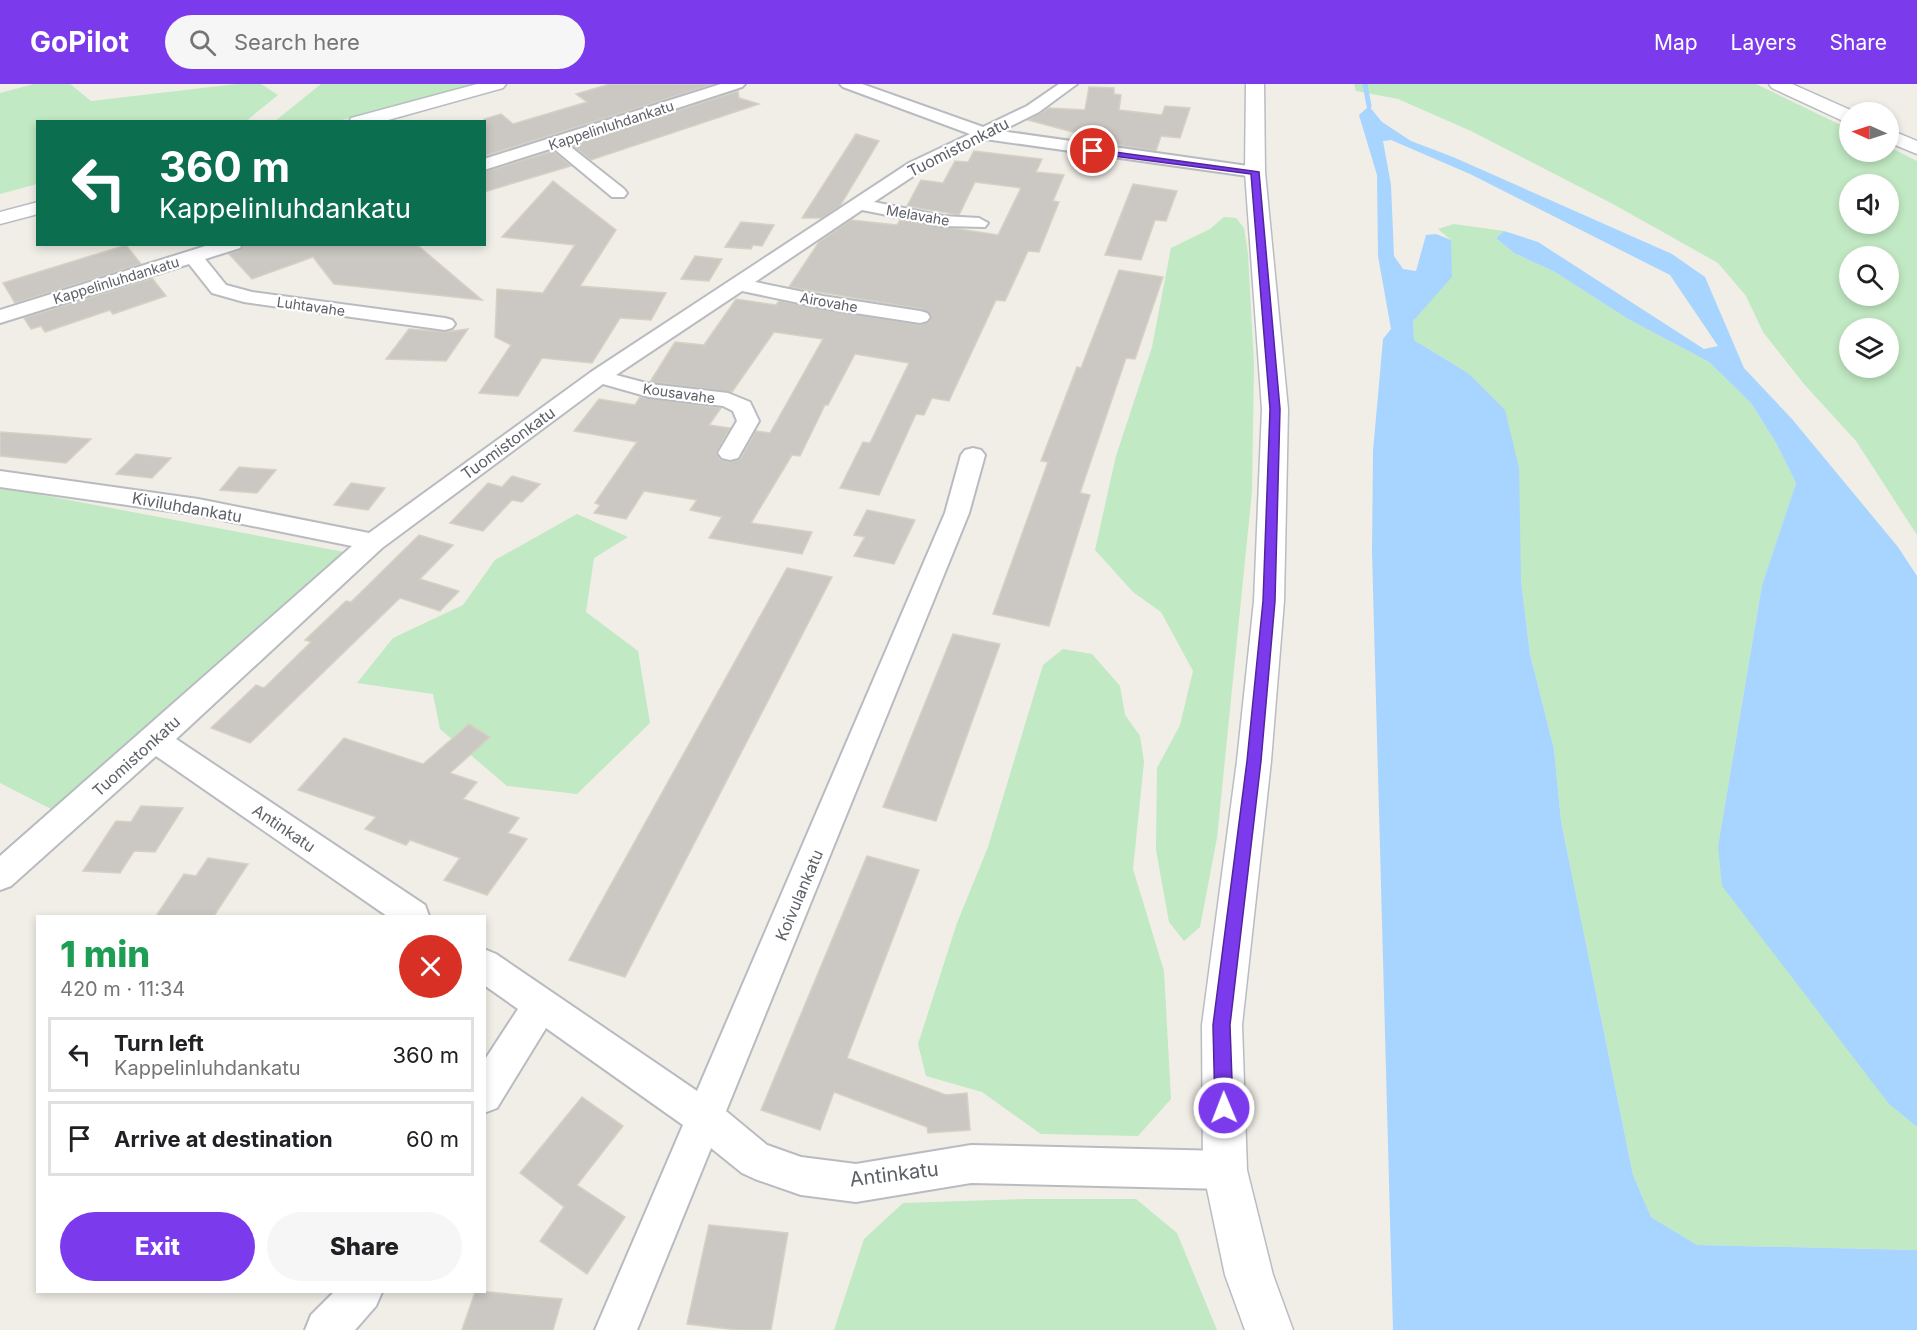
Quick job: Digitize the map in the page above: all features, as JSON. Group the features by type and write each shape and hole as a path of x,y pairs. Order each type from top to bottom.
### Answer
{"street":[{"path":"365,120 497,84"},
{"name":"Kappelinluhdankatu","path":"486,164 737,84"},
{"path":"848,84 986,134 1255,172"},
{"name":"Tuomistonkatu","path":"0,876 155,740 373,542 600,376 858,204 923,162 986,134 1033,109 1069,84"},
{"path":"1255,84 1255,172 1275,420 1269,601 1254,761 1222,1025 1225,1170 1249,1275 1269,1330"},
{"path":"1778,84 1839,112"},
{"path":"1899,140 1917,148"},
{"path":"556,143 618,193"},
{"name":"Melavahe","path":"858,204 943,221 979,223"},
{"path":"0,218 36,209"},
{"name":"Kappelinluhdankatu","path":"0,316 227,246"},
{"name":"Luhtavahe","path":"194,257 206,276 219,289 251,298 445,324"},
{"name":"Airovahe","path":"739,284 823,302 920,316"},
{"name":"Kousavahe","path":"600,376 649,390 728,400 742,407 748,421 730,453"},
{"name":"Koivulankatu","path":"616,1330 957,513 973,455"},
{"name":"Kiviluhdankatu","path":"0,479 198,507 373,542"},
{"name":"Antinkatu","path":"155,740 412,915"},
{"name":"Antinkatu","path":"486,966 706,1119 755,1160 801,1176 855,1183 971,1164 1225,1170"},
{"path":"486,1092 541,1004"},
{"path":"326,1330 361,1293"}],"green space":[{"path":"34,84 70,84 91,101 237,84 261,84 278,95 247,120 36,120 36,184 0,194 0,93"},
{"path":"321,84 478,84 342,120 276,120"},
{"path":"1354,84 1756,84 1839,124 1839,162 1899,162 1899,152 1917,161 1917,535 1856,441 1804,384 1763,332 1746,296 1718,263 1613,204 1471,131 1398,99 1356,91"},
{"path":"1224,217 1236,218 1244,228 1248,254 1254,365 1252,491 1217,838 1200,927 1184,941 1169,922 1156,850 1157,768 1180,725 1193,671 1161,612 1133,592 1095,550 1116,456 1152,347 1171,248 1210,229"},
{"path":"1454,224 1504,231 1496,238 1514,253 1555,272 1628,319 1709,362 1751,403 1776,443 1796,483 1762,585 1718,846 1889,1104 1917,1127 1917,1250 1697,1245 1651,1217 1633,1175 1561,821 1554,749 1530,654 1521,581 1468,373 1414,340 1413,321 1419,313 1451,240 1438,229"},
{"path":"0,487 344,552 51,809 0,783"},
{"path":"577,514 628,537 594,558 586,612 638,651 650,723 577,794 507,786 440,729 433,694 357,683 393,638 463,605 495,560"},
{"path":"1063,649 1092,654 1120,686 1125,715 1140,736 1144,762 1133,869 1164,971 1171,1099 1138,1136 1041,1134 982,1092 926,1076 918,1044 957,923 988,847 1043,665"},
{"path":"1025,1199 1136,1199 1177,1233 1217,1330 834,1330 864,1239 903,1203"}],"water":[{"path":"1369,106 1382,122 1411,141 1453,157 1672,254 1705,277 1744,368 1792,419 1898,547 1917,576 1917,1127 1889,1104 1722,886 1718,846 1762,585 1796,483 1776,443 1751,403 1709,362 1628,319 1555,272 1514,253 1496,238 1504,231 1538,242 1704,349 1718,346 1670,275 1470,174 1391,140 1383,141 1391,185 1394,256 1403,269 1416,271 1426,235 1436,234 1451,240 1452,277 1413,321 1414,340 1468,373 1505,410 1519,467 1521,581 1530,654 1554,749 1561,821 1633,1175 1651,1217 1697,1245 1917,1250 1917,1330 1393,1330 1372,552 1373,451 1383,339 1391,329 1378,256 1377,175 1359,115"}],"building":[{"path":"610,84 714,84 486,155 486,120 484,119 501,114 513,124 587,102 576,94"},
{"path":"1089,87 1114,88 1114,94 1121,95 1119,110 1162,115 1165,106 1190,108 1180,138 1161,136 1156,151 1125,146 1028,120 1049,108 1085,110"},
{"path":"738,91 739,98 759,104 591,160 572,145"},
{"path":"856,134 879,141 840,206 822,218 802,218"},
{"path":"553,151 571,166 486,191 486,171"},
{"path":"974,151 1042,159 1036,172 1064,175 1053,201 1059,202 1039,252 1028,251 1005,301 996,300 949,401 932,398 924,415 916,414 879,495 840,488 863,442 870,443 909,363 855,354 828,405 825,405 800,456 792,455 751,523 812,532 802,554 709,538 722,517 690,510 697,500 644,491 626,519 594,513 600,505 595,503 637,442 574,431 599,399 635,405 640,397 721,408 709,425 730,428 716,453 720,459 729,462 740,459 756,431 770,433 823,339 774,332 732,392 650,382 675,342 704,345 736,299 776,305 779,301 920,325 929,322 932,316 921,309 789,287 819,242 851,220 897,225 900,220 998,235 1021,188 975,182 959,215 907,206 921,180 943,183 955,161 968,162"},
{"path":"553,181 616,230 580,286 666,293 651,320 620,318 592,363 542,358 518,396 479,393 511,345 495,337 497,289 543,293 575,245 502,237"},
{"path":"1133,184 1177,191 1166,221 1155,220 1141,260 1105,255"},
{"path":"741,222 774,225 762,246 753,245 751,249 725,247"},
{"path":"123,246 127,246 141,264 15,303 3,283"},
{"path":"243,246 418,246 482,300 334,284 313,257 252,279 229,254 241,250"},
{"path":"695,256 722,259 709,281 681,279"},
{"path":"1119,270 1163,277 1135,359 1126,358 1080,493 1090,495 1049,626 993,614 1048,462 1041,461 1077,367 1081,368"},
{"path":"152,278 166,296 113,314 110,310 45,332 41,326 31,329 24,318"},
{"path":"409,329 445,332 468,329 446,361 386,359"},
{"path":"0,432 91,439 66,463 0,456"},
{"path":"136,454 171,458 152,478 116,474"},
{"path":"239,467 276,470 257,493 220,490"},
{"path":"512,476 540,484 522,502 512,500 483,531 450,523 488,483 502,487"},
{"path":"351,483 385,488 368,510 334,505"},
{"path":"867,510 915,520 894,564 854,556 865,537 854,535"},
{"path":"419,535 453,545 420,579 459,591 440,611 400,598 250,743 211,728 256,685 264,688 311,642 305,640 346,601 351,602"},
{"path":"787,568 832,577 625,977 569,960"},
{"path":"953,634 1000,644 936,821 883,807"},
{"path":"469,724 490,737 450,773 477,782 463,799 519,818 508,833 527,839 487,895 444,880 460,858 410,840 406,845 365,829 376,817 298,790 344,738 423,764"},
{"path":"141,806 183,808 155,852 134,851 120,873 83,871 116,821 131,822"},
{"path":"867,856 919,870 847,1058 946,1095 967,1093 970,1130 928,1133 927,1127 834,1092 820,1130 761,1110"},
{"path":"208,858 248,864 215,915 157,915 184,874 196,876"},
{"path":"582,1097 623,1126 577,1185 625,1217 587,1274 540,1241 564,1207 520,1173"},
{"path":"709,1225 788,1233 771,1330 738,1330 687,1324"},
{"path":"488,1292 562,1299 553,1330 462,1330 475,1293"}],"waterway":[{"path":"1365,84 1369,106"}],"route":[{"path":"1093,151 1255,172 1275,409 1269,601 1254,761 1222,1025 1224,1108"}]}
